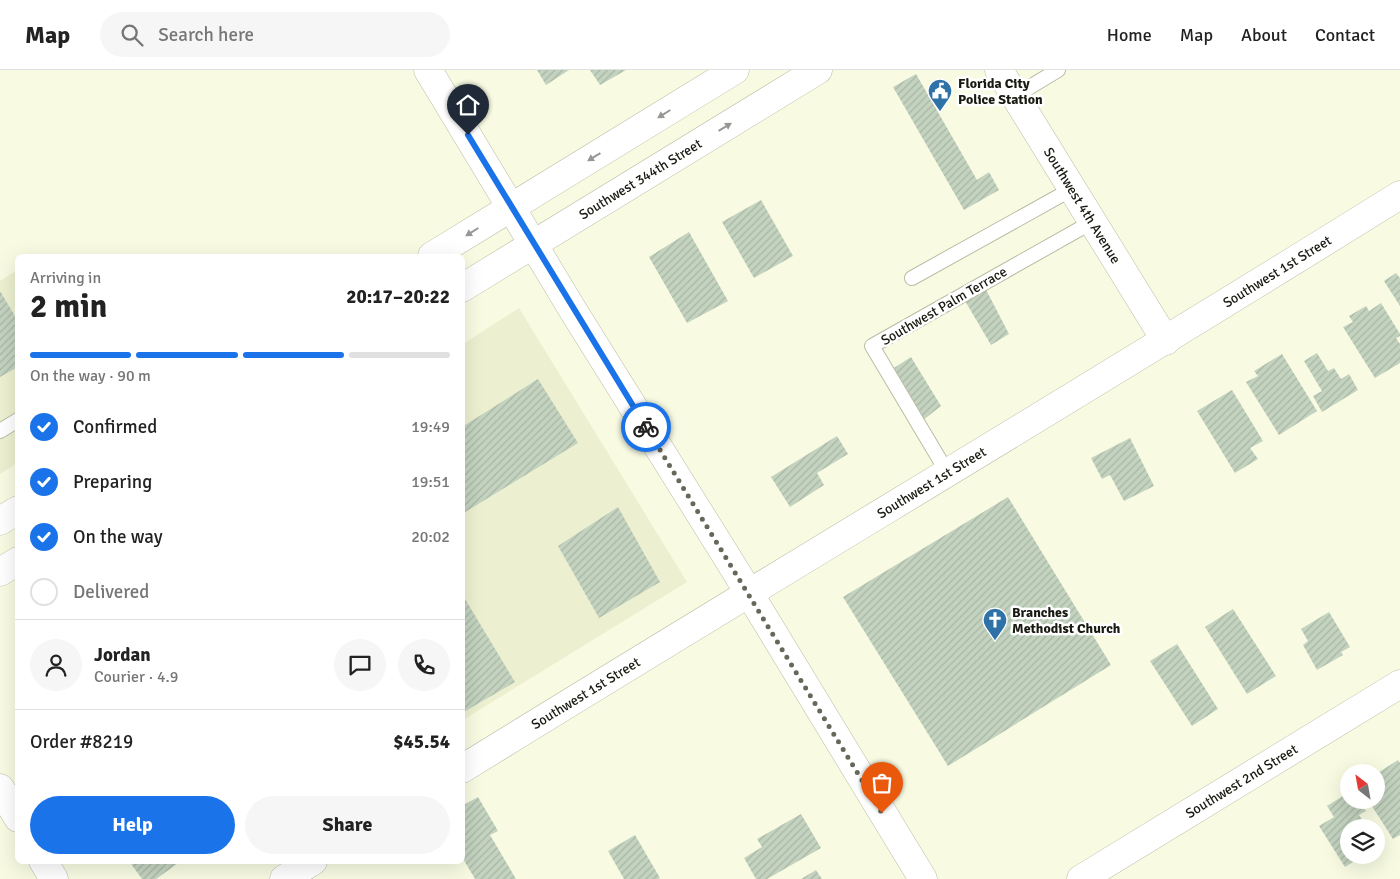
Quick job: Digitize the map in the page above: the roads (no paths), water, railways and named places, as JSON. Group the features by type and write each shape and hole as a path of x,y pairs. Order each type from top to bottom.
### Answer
{"street":[{"path":"428,70 923,879"},
{"path":"435,254 735,70"},
{"name":"Southwest 344th Street","path":"465,286 818,70"},
{"name":"Southwest 4th Avenue","path":"1000,70 1166,340"},
{"name":"Southwest 1st Street","path":"465,767 748,592 1166,340 1400,195"},
{"path":"0,521 15,512"},
{"path":"0,572 15,563"},
{"name":"Southwest 2nd Street","path":"1081,879 1400,684"},
{"path":"0,788 15,813"},
{"path":"45,864 54,879"},
{"path":"284,879 308,864"}],"lane":[{"path":"1015,96 1058,70"},
{"path":"912,278 1072,189"},
{"name":"Southwest Palm Terrace","path":"948,472 872,346 1092,222"},
{"path":"0,431 15,422"}],"place":[{"name":"Florida City Police Station","path":"940,112"},
{"name":"Branches Methodist Church","path":"995,641"}]}
